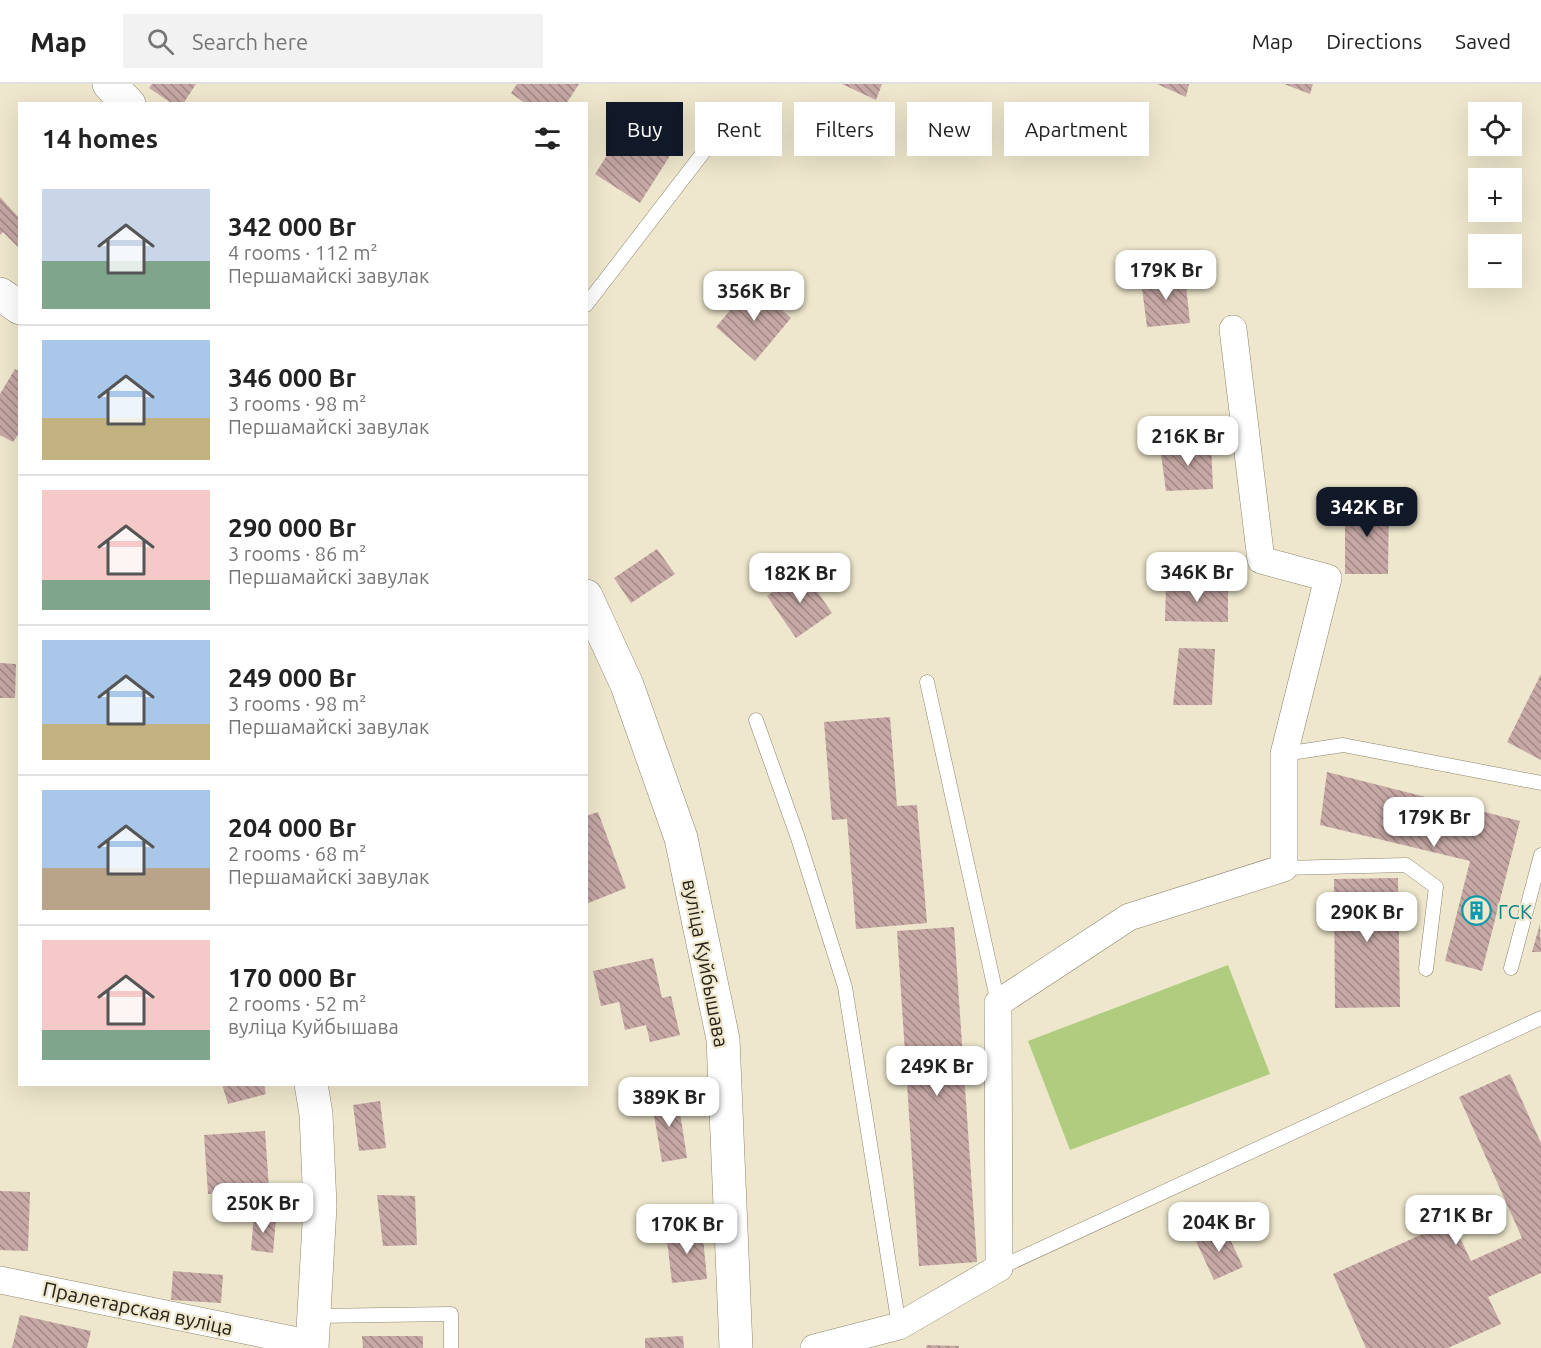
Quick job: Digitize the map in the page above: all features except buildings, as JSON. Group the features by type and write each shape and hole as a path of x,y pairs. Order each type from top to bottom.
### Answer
{"main road":[{"path":"0,294 18,307"},
{"name":"вуліца Куйбышава","path":"588,603 627,685 681,838 723,1039 736,1348"},
{"path":"311,1086 316,1114 320,1206 312,1336"}],"street":[{"path":"814,1348 899,1326 999,1268 998,1003 1129,917 1284,868 1284,754 1328,578 1261,560 1233,329"},
{"name":"Пралетарская вуліца","path":"0,1280 312,1336"}],"lane":[{"path":"588,302 701,156"},
{"path":"927,682 998,1003"},
{"path":"756,720 798,838 845,987 899,1326"},
{"path":"1284,754 1343,745 1541,783"},
{"path":"1511,968 1541,855"},
{"path":"1284,868 1406,865 1436,887 1426,969"},
{"path":"999,1268 1541,1018"},
{"path":"312,1336 451,1314 451,1348"}],"green space":[{"path":"1228,965 1270,1074 1070,1150 1028,1041"}],"place":[{"name":"ГСК","path":"1477,911"}]}
